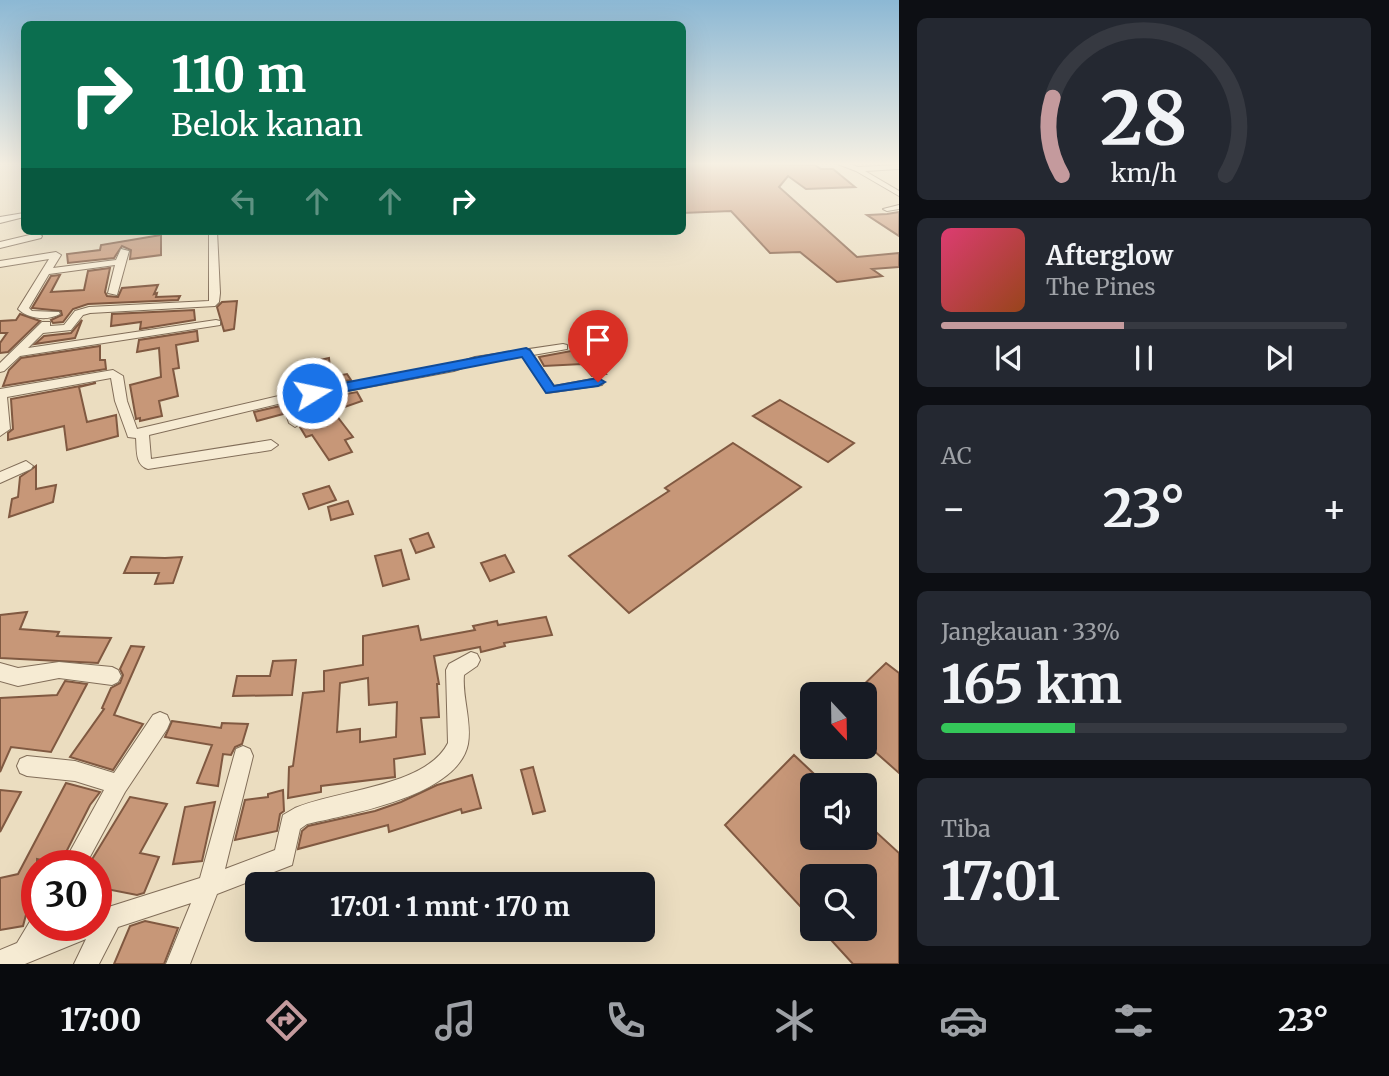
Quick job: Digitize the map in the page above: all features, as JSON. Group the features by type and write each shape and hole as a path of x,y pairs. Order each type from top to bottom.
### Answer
{"street":[{"path":"887,209 893,208"},
{"path":"0,220 21,216"},
{"path":"40,330 67,328 79,313 89,310 211,304 216,287 213,235"},
{"path":"0,244 38,236"},
{"path":"0,264 56,255 23,309 29,314 55,314 0,369"},
{"path":"48,271 122,256 113,293"},
{"path":"0,356 216,323"},
{"path":"0,432 4,429 0,393 113,373 117,376 121,401 133,434 287,398 526,352 563,348"},
{"path":"526,352 551,390 598,382"},
{"path":"287,398 295,424"},
{"path":"142,432 145,462 148,464 271,445"},
{"path":"0,478 26,466"},
{"path":"112,918 209,887 284,857 291,823 302,815 410,786 445,765 455,756 458,744 455,670 471,660"},
{"path":"0,672 18,677 59,670 112,676"},
{"path":"82,850 118,785 160,722"},
{"path":"178,964 209,887 243,756"},
{"path":"27,766 75,771 118,785"},
{"path":"26,951 32,941"},
{"path":"0,962 51,941"},
{"path":"86,964 93,941"}],"building":[{"path":"686,208 802,208 857,257 899,253 899,267 872,269 882,276 837,282 800,252 770,253 731,211 686,213"},
{"path":"899,212 899,236 867,215 887,214"},
{"path":"161,235 161,255 130,259 131,250 122,246 114,258 68,263 67,254 100,250 101,245"},
{"path":"110,268 105,292 107,296 118,297 122,288 158,285 154,294 157,293 156,297 180,296 178,300 88,304 73,309 63,322 53,323 51,320 62,315 61,311 32,308 51,276 60,275 51,292 84,290 88,271"},
{"path":"237,301 234,329 224,331 217,307 222,302"},
{"path":"194,310 195,320 140,329 141,322 111,326 112,314"},
{"path":"20,314 40,321 8,352 0,353 0,343 7,333 0,333 0,321 16,320"},
{"path":"82,320 75,338 35,344 44,336 71,333"},
{"path":"197,331 198,341 176,345 179,368 173,369 178,396 159,401 162,416 140,421 140,418 136,419 130,385 161,377 159,348 137,352 139,340"},
{"path":"100,346 100,360 105,360 106,369 3,386 9,370 21,358"},
{"path":"587,348 606,374 592,376 582,364 544,366 539,357"},
{"path":"329,358 331,377 347,374 351,380 309,387 310,382 302,364"},
{"path":"96,383 79,387 87,422 116,415 118,436 67,450 64,426 8,440 8,433 13,429 11,399"},
{"path":"357,392 362,401 333,411 353,437 345,440 352,452 329,460 312,435 306,437 300,427 304,422 297,403"},
{"path":"780,400 854,443 828,462 753,416"},
{"path":"280,406 283,414 257,421 254,412"},
{"path":"733,443 801,487 629,613 569,556 669,491 665,488"},
{"path":"36,466 36,489 56,485 53,502 9,517 12,499 18,497 20,477"},
{"path":"329,486 336,500 309,509 303,494"},
{"path":"348,501 353,514 331,520 328,507"},
{"path":"428,533 434,547 416,553 410,539"},
{"path":"401,550 409,579 383,586 375,556"},
{"path":"505,555 514,572 490,581 481,563"},
{"path":"131,557 182,557 173,583 155,584 159,573 124,573"},
{"path":"27,612 20,629 59,632 57,636 111,638 98,663 0,658 0,615"},
{"path":"546,617 552,635 504,643 505,646 481,652 480,647 434,656 439,684 439,717 421,718 425,754 394,759 395,777 321,786 321,792 288,798 289,767 293,766 303,693 324,691 324,671 363,665 363,636 418,626 421,640 475,630 473,626 497,621 498,625","holes":["368,678 369,705 397,702 396,737 360,742 360,729 337,732 340,683"]},
{"path":"131,646 144,647 114,715 143,724 113,770 70,757 104,709 102,708 111,688 120,683 123,675 120,669"},
{"path":"296,660 292,695 233,696 237,676 270,676 273,661"},
{"path":"886,663 899,673 899,773 877,754 877,682 866,682"},
{"path":"65,681 87,684 51,752 11,747 0,772 0,698 57,695"},
{"path":"172,721 221,728 222,723 248,724 242,744 235,747 231,755 223,754 218,786 197,783 212,745 165,737"},
{"path":"794,755 813,773 800,773 800,850 877,850 877,833 899,853 899,964 853,964 832,941 877,941 877,864 800,864 800,906 725,825"},
{"path":"533,767 545,811 533,814 521,770"},
{"path":"472,775 481,808 462,813 461,809 389,832 388,825 298,849 302,831 308,826 375,811 437,785"},
{"path":"66,783 100,792 90,805 67,850 31,850"},
{"path":"0,790 21,792 0,832"},
{"path":"283,790 284,811 280,814 277,831 235,840 245,800 268,797 268,794"},
{"path":"130,797 167,804 140,853 159,857 144,893 137,895 112,890 112,850 98,850"},
{"path":"215,802 202,861 173,864 185,807"},
{"path":"21,868 21,926 0,930 0,878 18,874"},
{"path":"145,921 178,928 164,964 114,964 130,926"}],"route":[{"path":"312,393 454,368 475,360 526,352 546,387 551,390 598,382"}]}
